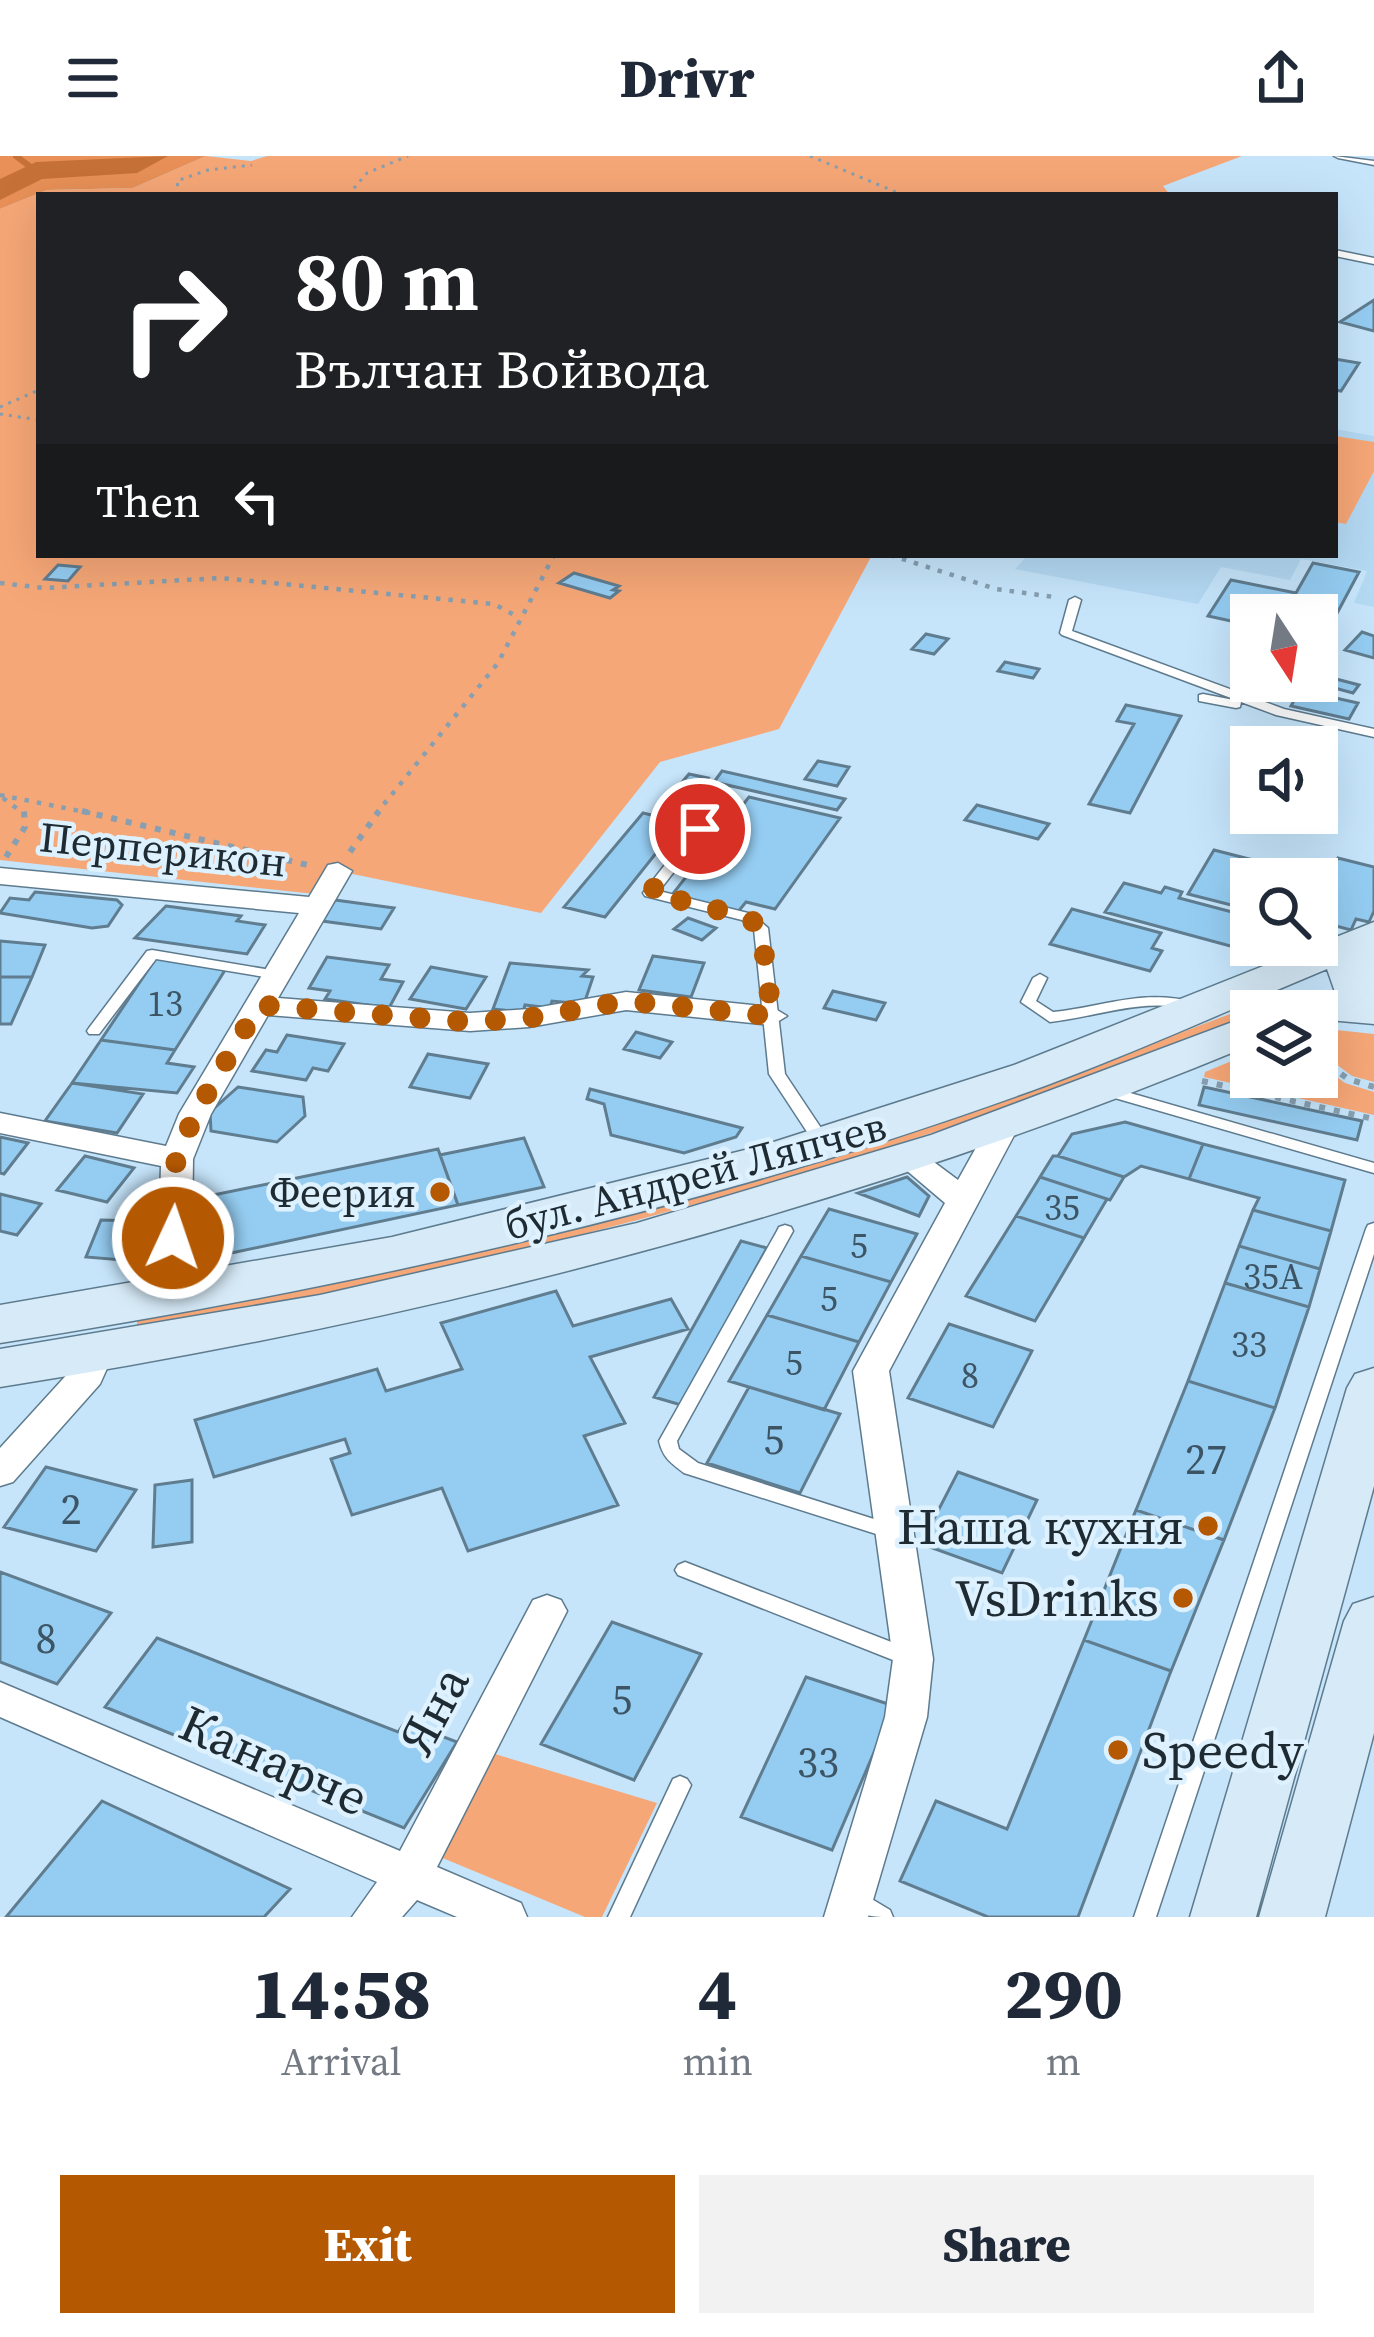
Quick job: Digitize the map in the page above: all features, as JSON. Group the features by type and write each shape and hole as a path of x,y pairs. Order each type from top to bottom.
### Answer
{"main road":[{"name":"бул. Андрей Ляпчев","path":"0,1324 174,1297 558,1216 823,1143 1031,1075 1370,937"},
{"path":"1370,937 1348,958 1346,969 1356,993 1374,1010"},
{"path":"1338,1006 1374,1010"},
{"name":"бул. Андрей Ляпчев","path":"0,1368 215,1335 508,1272 765,1203 1003,1126 1230,1038"},
{"path":"1222,1917 1374,1388"},
{"path":"1292,1917 1358,1742 1369,1657 1295,1659"},
{"path":"1276,1723 1358,1742"}],"street":[{"path":"174,1297 176,1159 195,1114 338,871"},
{"name":"Перперикон","path":"0,876 317,906"},
{"path":"259,1005 470,1022 529,1018 626,1001 772,1016"},
{"path":"0,1123 176,1159"},
{"path":"860,1910 906,1717 913,1659 871,1371 960,1198 1003,1126"},
{"path":"908,1158 960,1198"},
{"path":"0,1472 88,1376 95,1355"},
{"name":"Яна","path":"374,1917 409,1878 548,1611"},
{"name":"Канарче","path":"0,1699 505,1917"}],"lane":[{"path":"1338,156 1374,163"},
{"path":"1338,254 1374,261"},
{"path":"1076,601 1066,633 1280,712"},
{"path":"1203,698 1374,733"},
{"path":"725,797 650,893 747,917 761,928 777,1074 823,1143"},
{"path":"94,1031 152,954 277,975"},
{"path":"1040,978 1028,1002 1050,1017 1168,996 1202,1009"},
{"path":"1101,1090 1374,1168"},
{"path":"1145,1917 1374,1229"},
{"path":"785,1231 668,1441 671,1453 691,1468 895,1533"},
{"path":"685,1570 913,1659"},
{"path":"619,1917 680,1785"}],"path":[{"path":"351,192 367,173 408,156"},
{"path":"810,156 896,192"},
{"path":"179,192 177,181 208,170 252,166"},
{"path":"0,410 36,392"},
{"path":"0,410 36,419"},
{"path":"0,796 81,808 239,852 338,871 374,813 491,674 552,558"},
{"path":"899,558 996,589 1076,601"},
{"path":"0,583 44,588 265,580 494,604 512,609 519,619"},
{"path":"0,796 24,811 25,827 0,866"},
{"path":"1338,1072 1374,1087"},
{"path":"1180,1076 1374,1119"}],"shaded area":[{"path":"0,156 206,156 133,188 47,190 0,209"},
{"path":"206,156 251,161 267,156 1242,156 1163,186 1168,192 42,192 133,188"},
{"path":"36,194 36,558 870,558 779,729 660,762 541,913 338,871 324,895 0,860 0,209"},
{"path":"1338,430 1374,436 1374,607 1354,603 1367,571 1301,559 1290,580 1221,567 1198,604 1015,569 1025,558 1338,558"},
{"path":"1338,436 1374,442 1374,471 1346,524 1338,523"},
{"path":"1230,1014 1230,1023 1111,1070 838,1163 561,1240 137,1332 137,1318 1095,1065"},
{"path":"1338,1030 1374,1034 1374,1082 1352,1076 1338,1066"},
{"path":"1230,1062 1230,1083 1204,1077 1205,1072"},
{"path":"1338,1078 1374,1092 1374,1115 1298,1098 1338,1098"},
{"path":"485,1751 657,1803 602,1917 585,1917 433,1854"}],"building":[{"path":"1374,300 1374,331 1340,322"},
{"path":"1338,360 1359,363 1341,391"},
{"path":"1313,563 1359,572 1338,611 1338,594 1230,594 1230,621 1208,616 1231,580 1296,593"},
{"path":"58,565 80,567 68,581 45,579"},
{"path":"574,573 619,586 613,590 619,591 610,598 559,583"},
{"path":"1362,632 1374,636 1374,658 1345,650"},
{"path":"926,634 948,639 934,654 912,649"},
{"path":"1005,662 1039,669 1033,678 998,671"},
{"path":"1338,680 1359,685 1353,693 1338,689"},
{"path":"1338,699 1358,703 1349,719 1291,706"},
{"path":"1126,705 1181,716 1130,813 1089,804 1134,724 1117,721"},
{"path":"818,761 849,767 837,786 805,779"},
{"path":"722,771 845,799 837,810 714,782"},
{"path":"689,774 708,778 678,816 658,811"},
{"path":"749,797 840,818 775,909 746,902 737,913 671,896"},
{"path":"977,805 1049,824 1038,839 965,820"},
{"path":"643,813 681,822 605,917 564,907"},
{"path":"1214,850 1245,858 1230,858 1230,905 1188,894"},
{"path":"1338,858 1374,867 1374,911 1369,922 1356,919 1351,930 1338,927"},
{"path":"1124,883 1161,893 1165,887 1182,892 1179,898 1230,911 1230,946 1105,912"},
{"path":"35,892 117,900 122,905 108,926 92,928 0,913 10,898 29,900"},
{"path":"335,900 394,908 381,929 322,921"},
{"path":"166,906 241,916 237,921 265,925 247,954 135,938"},
{"path":"1072,909 1161,933 1152,948 1162,951 1150,971 1050,944"},
{"path":"688,918 716,928 702,940 674,929"},
{"path":"0,941 45,945 32,977 0,977"},
{"path":"653,956 704,963 691,997 639,990"},
{"path":"327,957 389,965 381,979 403,982 389,1008 325,999 330,991 309,988"},
{"path":"156,958 227,967 175,1050 101,1040"},
{"path":"510,963 588,970 582,976 593,977 584,1004 552,1001 550,1008 525,1005 523,1012 493,1009"},
{"path":"431,967 486,977 466,1009 410,999"},
{"path":"0,977 32,977 11,1024 0,1024"},
{"path":"833,991 885,1003 876,1020 824,1008"},
{"path":"636,1032 672,1042 660,1058 624,1049"},
{"path":"287,1035 344,1044 328,1071 313,1068 306,1080 252,1071 266,1050 277,1052"},
{"path":"101,1040 175,1050 167,1063 194,1067 177,1093 72,1083"},
{"path":"428,1054 488,1064 470,1098 410,1087"},
{"path":"72,1083 143,1094 117,1133 45,1121"},
{"path":"238,1087 303,1097 305,1116 277,1142 211,1131 210,1112"},
{"path":"1204,1087 1230,1093 1230,1098 1255,1098 1362,1121 1357,1140 1199,1105"},
{"path":"590,1089 742,1128 736,1137 684,1153 611,1135 604,1104 587,1099"},
{"path":"1125,1122 1203,1144 1189,1179 1141,1166 1124,1177 1058,1156 1072,1134"},
{"path":"0,1137 28,1143 4,1174 0,1173"},
{"path":"524,1138 544,1187 458,1205 440,1155"},
{"path":"1203,1144 1345,1180 1331,1231 1253,1210 1259,1198 1189,1179"},
{"path":"438,1149 458,1205 208,1258 194,1199"},
{"path":"85,1156 134,1168 107,1202 57,1190"},
{"path":"1053,1156 1124,1177 1110,1200 1040,1177"},
{"path":"907,1177 929,1196 919,1216 858,1193"},
{"path":"1040,1177 1107,1199 1084,1238 1016,1216"},
{"path":"0,1194 41,1204 17,1235 0,1231"},
{"path":"829,1209 917,1234 891,1282 801,1256"},
{"path":"1253,1210 1331,1231 1320,1269 1239,1246"},
{"path":"1016,1216 1084,1238 1035,1321 966,1296"},
{"path":"101,1220 137,1221 122,1260 86,1257"},
{"path":"741,1241 767,1248 681,1405 654,1397"},
{"path":"1239,1246 1320,1269 1309,1307 1225,1283"},
{"path":"801,1256 891,1282 859,1342 767,1315"},
{"path":"1225,1283 1309,1307 1275,1408 1188,1381"},
{"path":"556,1291 573,1326 671,1299 688,1329 590,1357 625,1423 584,1436 618,1505 468,1551 442,1488 352,1515 331,1459 350,1453 345,1439 214,1477 195,1420 377,1369 386,1391 462,1369 441,1323"},
{"path":"767,1315 859,1342 824,1410 729,1381"},
{"path":"949,1324 1032,1351 993,1427 908,1398"},
{"path":"1188,1381 1275,1408 1224,1540 1136,1510"},
{"path":"749,1387 840,1414 800,1493 707,1463"},
{"path":"46,1467 136,1490 96,1551 4,1527"},
{"path":"958,1472 1037,1500 1002,1573 921,1544"},
{"path":"192,1480 192,1542 153,1547 155,1485"},
{"path":"1136,1510 1224,1540 1171,1671 1084,1640"},
{"path":"0,1572 111,1613 57,1684 0,1662"},
{"path":"612,1622 701,1654 634,1780 541,1744"},
{"path":"157,1638 398,1732 405,1722 457,1742 404,1828 105,1707"},
{"path":"1084,1640 1171,1671 1078,1917 988,1917 900,1881 936,1801 1007,1829"},
{"path":"806,1677 894,1706 832,1850 741,1817"},
{"path":"102,1801 290,1889 264,1917 6,1917"}],"waterway":[{"path":"16,156 36,171"},
{"path":"0,191 36,171 137,164 154,156"}],"place":[{"name":"Феерия","path":"440,1192"},
{"name":"Наша кухня","path":"1208,1526"},
{"name":"VsDrinks","path":"1183,1598"},
{"name":"Speedy","path":"1118,1750"}],"route":[{"path":"173,1238 176,1159 195,1114 259,1005 470,1022 501,1022 626,1001 772,1016 761,928 747,917 650,893 700,829"}]}
